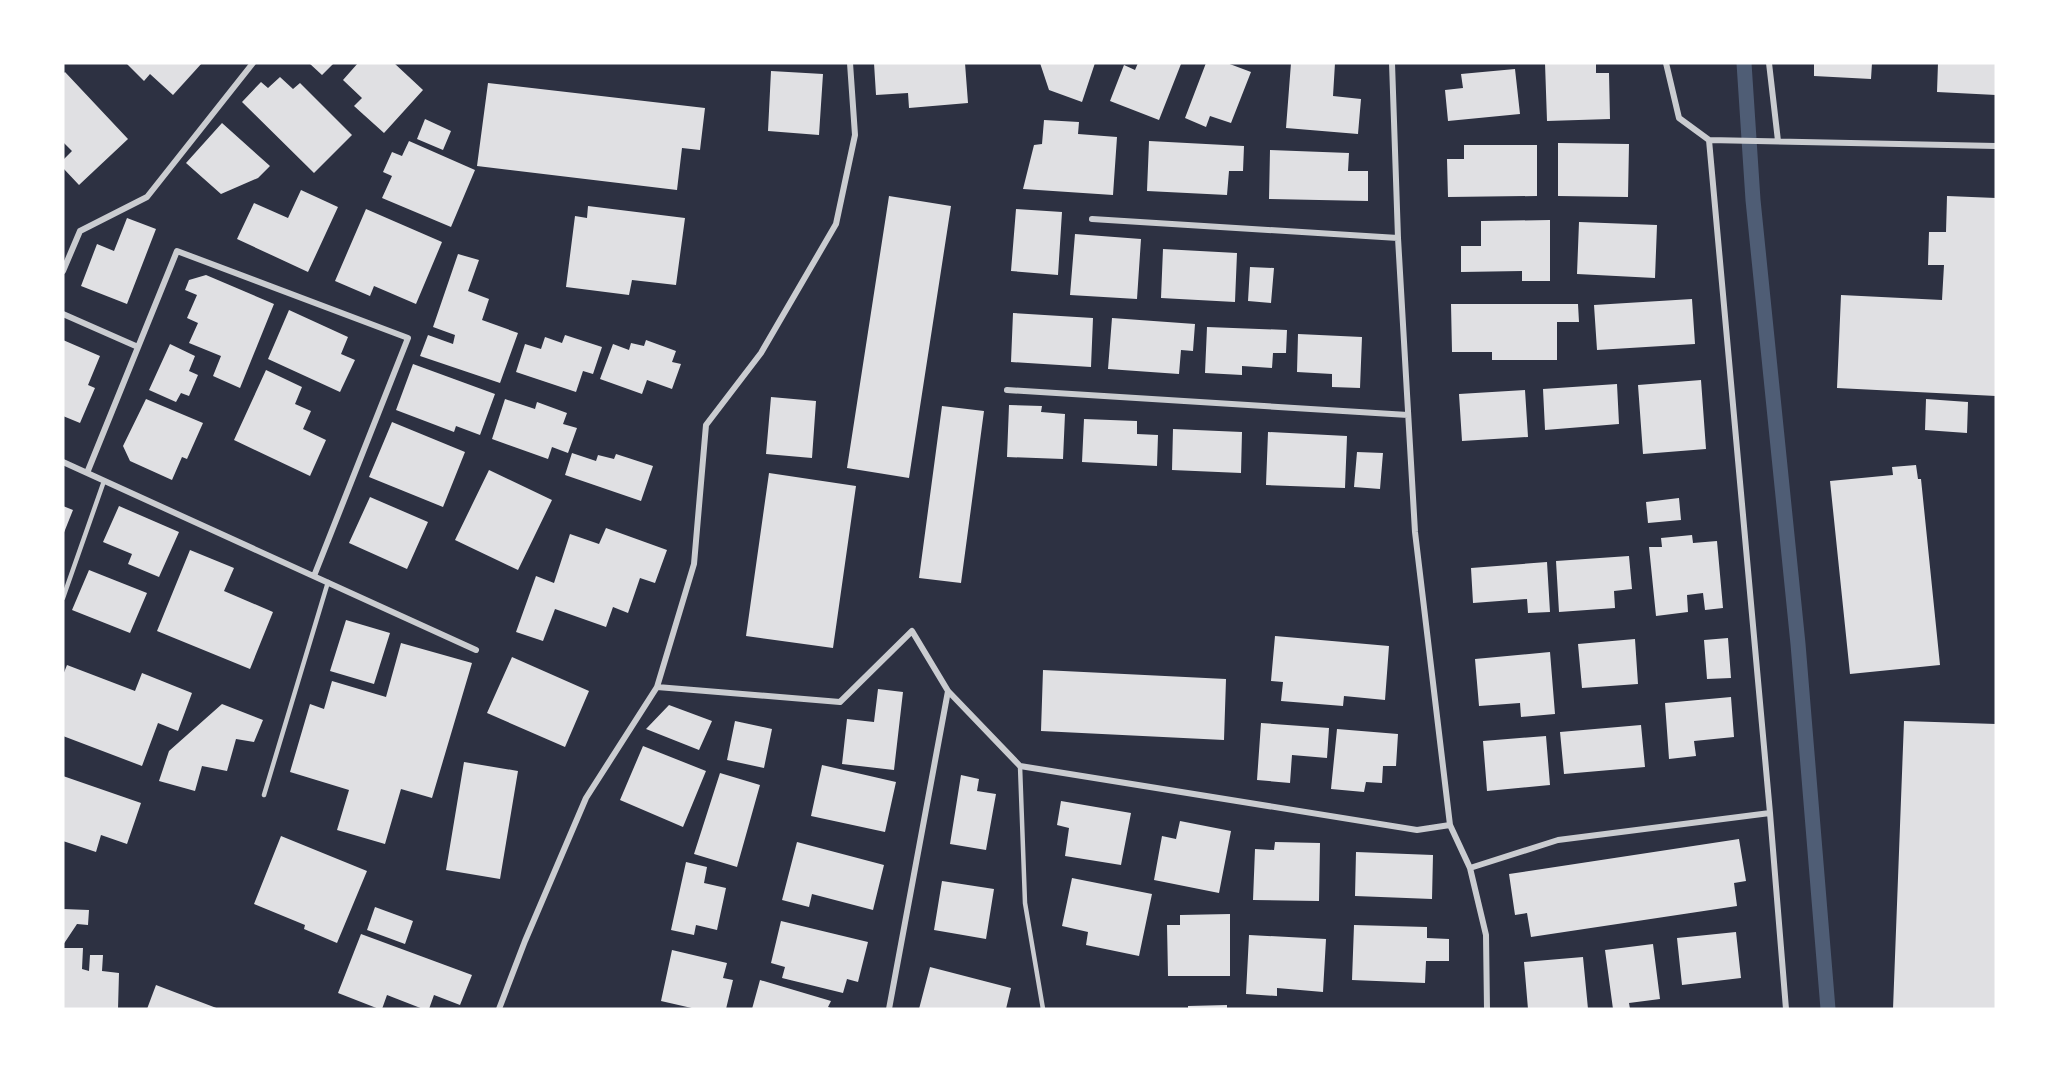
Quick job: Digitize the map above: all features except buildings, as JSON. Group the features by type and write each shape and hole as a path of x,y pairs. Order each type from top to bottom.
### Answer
{"street":[{"path":"63,271 80,231 147,197 253,63"},
{"path":"499,1009 525,941 586,798 657,687 694,564 706,425 761,353 836,224 855,135 850,63"},
{"path":"1392,63 1398,238 1415,532 1450,825 1470,868 1486,935 1487,1009"},
{"path":"1666,63 1679,118 1709,140 1996,146"},
{"path":"1769,63 1778,141"},
{"path":"1709,140 1786,1009"},
{"path":"1092,219 1398,238"},
{"path":"87,473 177,251 408,338 314,576"},
{"path":"63,314 138,346"},
{"path":"1007,390 1408,415"},
{"path":"63,462 476,650"},
{"path":"657,687 840,702 912,631 948,691 1020,766 1417,830 1450,825"},
{"path":"889,1009 948,691"},
{"path":"1470,868 1558,840 1770,813"}],"lane":[{"path":"63,598 104,481"},
{"path":"264,795 328,582"},
{"path":"1020,766 1025,903 1043,1009"}],"waterway":[{"path":"1744,63 1753,200 1798,644 1828,1009"}]}
